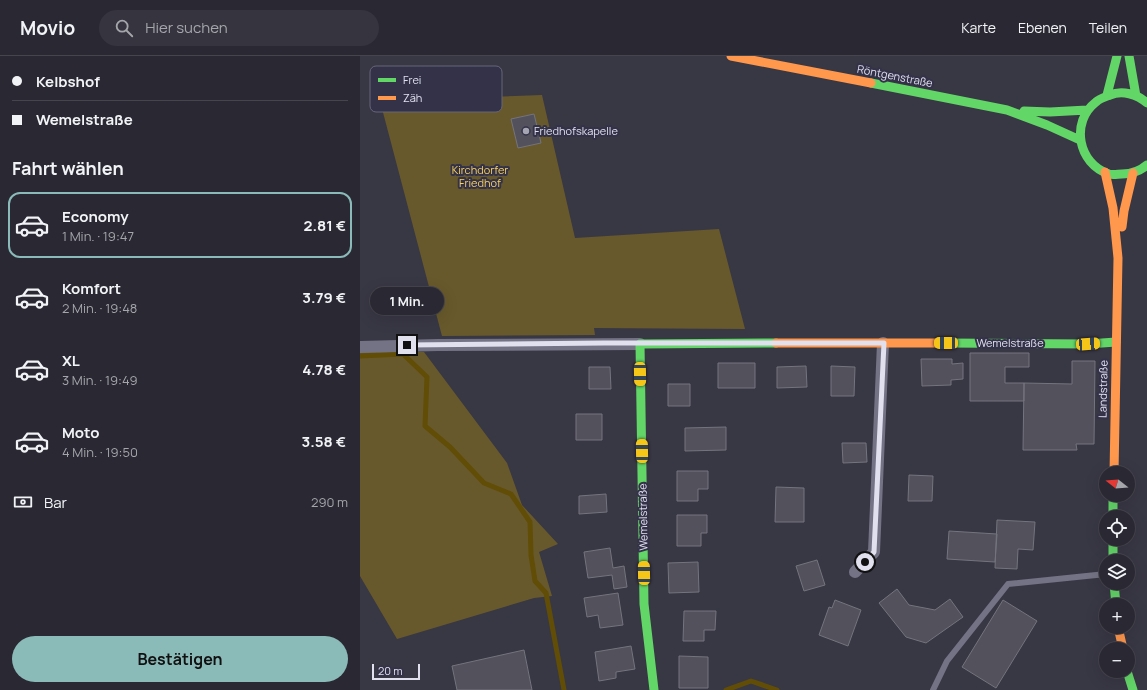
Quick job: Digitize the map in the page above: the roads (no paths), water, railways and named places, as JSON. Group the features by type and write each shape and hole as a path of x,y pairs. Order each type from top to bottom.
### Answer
{"street":[{"name":"Röntgenstraße","path":"731,56 1007,110 1050,112 1087,110"},
{"path":"1107,95 1117,56"},
{"path":"1129,56 1136,96"},
{"path":"1147,103 1136,96 1126,93 1107,95 1096,101 1087,110 1080,126 1080,140 1083,151 1088,160 1096,167 1114,175 1123,175 1133,173 1147,165"},
{"name":"Röntgenstraße","path":"1007,110 1047,125 1080,140"},
{"name":"Landstraße","path":"1105,172 1113,208 1118,258"},
{"name":"Landstraße","path":"1114,466 1118,258 1124,211 1133,173"},
{"name":"Wemelstraße","path":"360,347 453,344 1088,344 1116,342"},
{"path":"855,572 874,552 884,343"},
{"name":"Wemelstraße","path":"640,344 644,604 654,690"},
{"path":"1129,678 1133,690"}],"lane":[{"path":"933,690 947,661 1008,584 1099,575"}],"waterway":[{"path":"360,356 403,354 427,377 425,426 450,447 484,483 511,494 530,522 531,555 535,581 546,593 564,690"},
{"path":"726,690 751,681 777,690"}],"place":[{"name":"Friedhofskapelle","path":"526,131"}],"park label":[{"name":"Kirchdorfer Friedhof","path":"480,176"}]}
